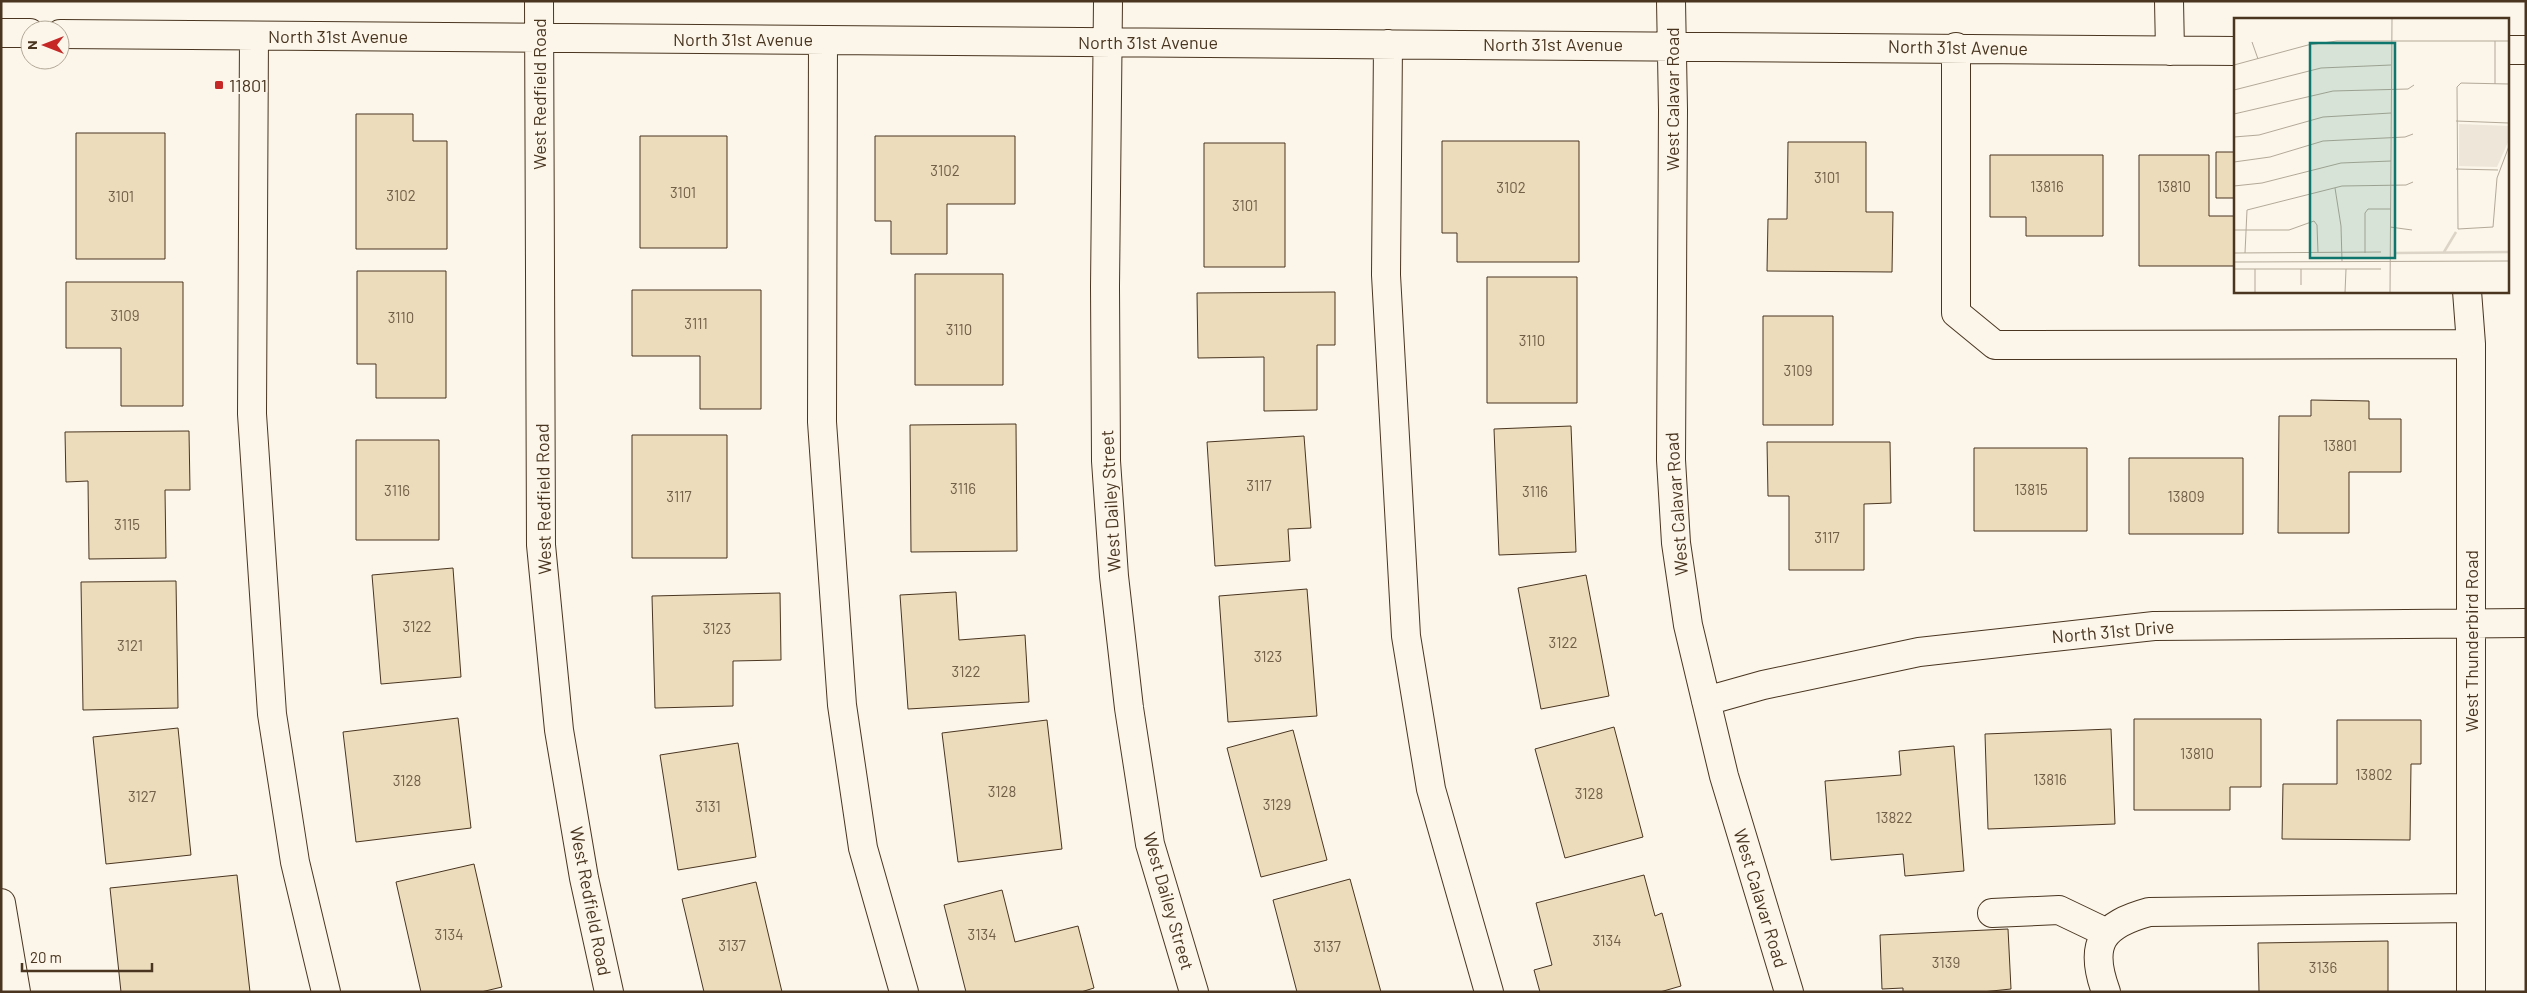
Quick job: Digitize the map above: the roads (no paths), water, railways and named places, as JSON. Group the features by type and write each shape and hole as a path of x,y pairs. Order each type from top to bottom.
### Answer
{"street":[{"name":"West Redfield Road","path":"539,1 541,544 558,730 584,878 610,992"},
{"name":"West Dailey Street","path":"1108,1 1105,287 1106,442 1114,576 1129,708 1150,844 1194,992"},
{"name":"West Calavar Road","path":"1671,1 1671,460 1678,562 1688,625 1724,776 1790,992"},
{"path":"2169,1 2170,51"},
{"path":"1,33 20,33"},
{"name":"North 31st Avenue","path":"70,34 2234,50"},
{"path":"254,36 252,414 272,714 295,862 326,992"},
{"path":"823,40 822,422 842,705 863,848 904,992"},
{"path":"1388,44 1386,275 1406,636 1431,789 1489,992"},
{"path":"1956,47 1956,313 1995,345 2471,344"},
{"path":"2510,50 2526,50"},
{"name":"West Thunderbird Road","path":"2467,292 2471,344 2471,992"},
{"name":"North 31st Drive","path":"1706,700 1763,685 1919,652 2037,637 2154,626 2526,622"},
{"path":"1,903 16,992"},
{"path":"2106,992 2098,952 2105,932 2126,918 2149,912 2471,908"},
{"path":"1992,912 2059,910 2105,932"}],"place":[{"name":"11801","path":"219,85"}]}
